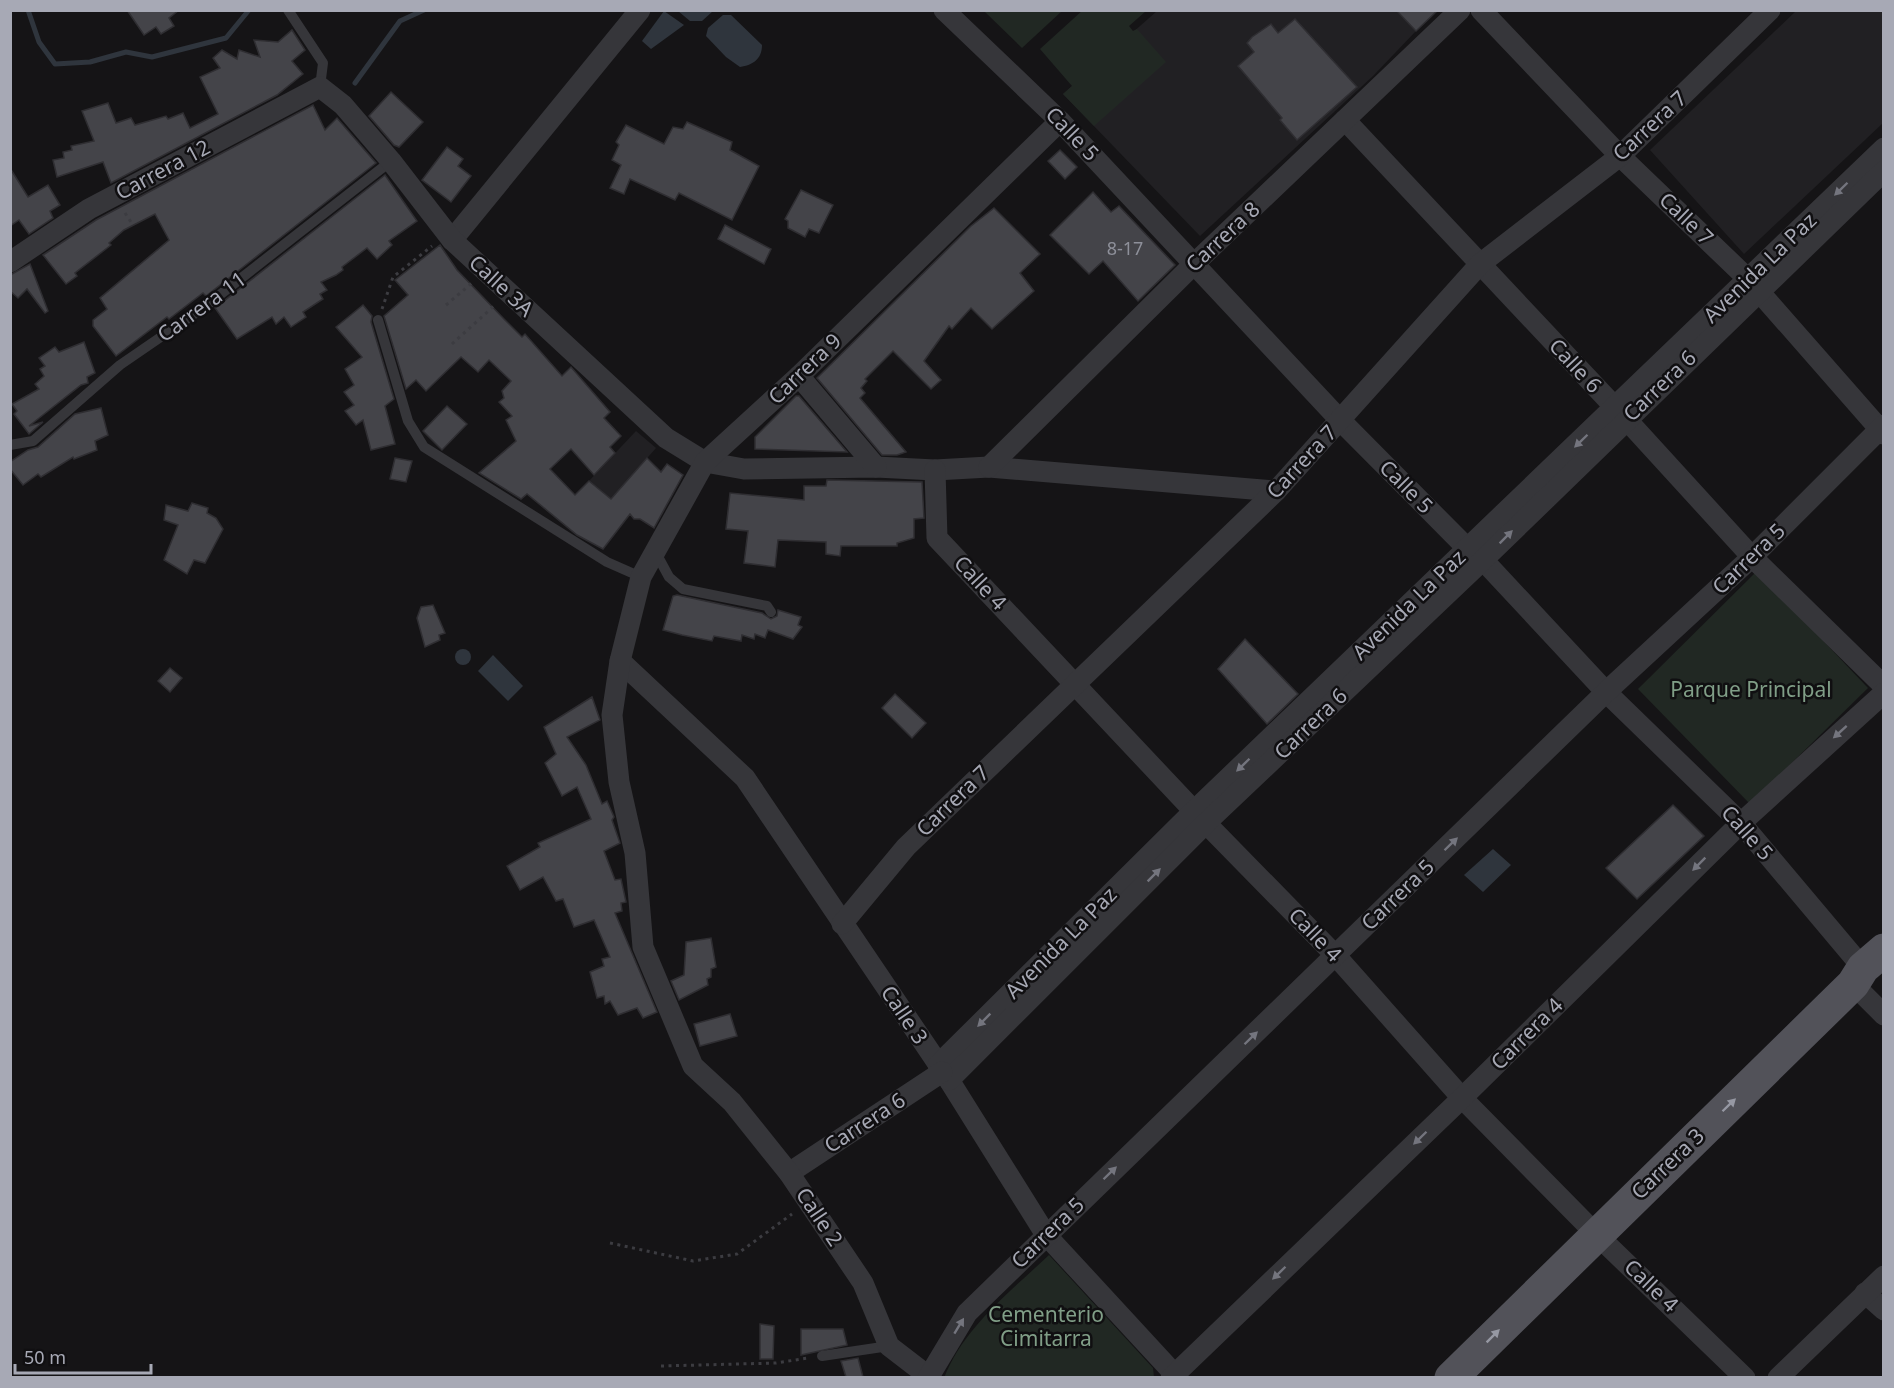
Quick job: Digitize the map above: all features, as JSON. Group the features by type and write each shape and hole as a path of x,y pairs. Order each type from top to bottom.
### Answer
{"main road":[{"name":"Carrera 3","path":"1451,1377 1867,967"}],"street":[{"path":"449,236 640,10"},
{"name":"Calle 5","path":"944,10 1060,121 1341,421 1476,554 1606,692 1741,823 1867,967 1884,1015"},
{"name":"Carrera 8","path":"989,467 1195,263 1460,10"},
{"name":"Calle 7","path":"1481,10 1620,156 1754,285 1882,430"},
{"name":"Carrera 7","path":"842,924 906,847 1276,491 1480,264 1620,156 1762,13"},
{"name":"Calle 3A","path":"320,87 343,105 391,161 449,236 666,438 705,462"},
{"name":"Carrera 12","path":"10,262 88,209 320,87"},
{"name":"Calle 6","path":"1345,120 1752,557 1884,686"},
{"name":"Carrera 9","path":"693,1066 643,947 635,853 619,782 612,715 620,662 641,577 705,462 799,376 1060,121"},
{"name":"Avenida La Paz","path":"1754,285 1884,148"},
{"name":"Carrera 6","path":"789,1173 943,1072 1201,817 1754,285 1884,171"},
{"path":"799,376 876,467"},
{"name":"Carrera 5","path":"928,1377 967,1313 1606,692 1752,557 1882,430"},
{"path":"705,462 744,469 876,467 935,470 989,467 1276,491"},
{"name":"Calle 4","path":"935,470 937,538 1336,956 1462,1098 1596,1234 1745,1377"},
{"name":"Calle 3","path":"620,662 745,778 943,1072 1046,1235 1174,1376"},
{"name":"Carrera 4","path":"1174,1376 1462,1098 1741,823 1884,693"},
{"name":"Calle 2","path":"693,1066 732,1102 789,1173 863,1283 889,1346"},
{"path":"1778,1377 1884,1276"},
{"path":"1865,1293 1884,1310"},
{"path":"889,1346 928,1377"}],"lane":[{"path":"288,10 323,63 320,87"},
{"name":"Carrera 11","path":"10,445 33,441 120,365 204,308 391,161"},
{"path":"378,320 408,421 424,447 608,562 641,577"},
{"path":"656,553 669,577 683,589 767,606 771,612"},
{"path":"822,1356 889,1346"}],"path":[{"path":"378,320 393,277 449,236"},
{"path":"446,305 486,271"},
{"path":"452,344 508,292"},
{"path":"610,1243 693,1261 737,1254 808,1202"},
{"path":"661,1366 776,1363 822,1356"}],"shaded area":[{"path":"664,11 684,25 651,49 642,41"},
{"path":"678,11 713,11 702,21 690,21"},
{"path":"1157,11 1396,11 1416,31 1373,76 1200,236 1063,94"},
{"path":"1796,11 1883,11 1883,123 1744,254 1650,150"},
{"path":"723,15 731,15 762,45 758,58 753,63 740,67 726,57 706,36 708,28"},
{"path":"636,431 656,448 611,499 589,481"},
{"path":"463,649 469,651 471,657 469,663 463,665 457,663 455,657 457,651"},
{"path":"493,655 523,686 508,701 478,671"},
{"path":"1493,849 1511,865 1483,892 1464,875"}],"green space":[{"path":"1083,10 1146,11 1129,26 1133,31 1137,29 1166,62 1094,126 1063,94 1072,86 1040,49"},
{"path":"984,11 1062,11 1022,48"},
{"name":"Parque Principal","path":"1757,571 1868,688 1750,804 1638,689"},
{"name":"Cementerio Cimitarra","path":"1049,1255 1153,1368 1154,1377 944,1378 963,1342 976,1326"}],"building":[{"path":"127,10 179,10 169,18 174,26 161,34 156,27 144,35"},
{"path":"1396,10 1438,10 1416,31"},
{"path":"1295,19 1357,87 1297,140 1280,120 1282,118 1238,66 1254,52 1247,43 1252,37 1271,24 1278,33"},
{"path":"292,30 305,50 292,61 303,74 277,95 111,183 103,162 57,177 53,160 64,158 63,152 72,150 71,146 94,141 82,111 108,103 116,123 131,118 135,125 166,116 168,119 183,113 190,128 218,114 200,77 220,68 213,58 222,50 237,59 239,50 260,57 254,40 278,42"},
{"path":"391,92 423,122 399,147 394,145 369,116"},
{"path":"313,105 325,130 337,118 376,163 206,296 203,293 169,319 167,317 116,356 93,326 93,320 107,309 100,298 169,240 155,214 124,230 109,243 111,245 75,273 77,276 66,284 43,255 96,220"},
{"path":"687,122 732,142 730,150 759,166 732,220 679,193 675,200 630,179 624,194 610,188 621,165 612,160 619,145 616,142 626,125 664,144 673,127 683,129"},
{"path":"447,147 463,159 458,166 471,176 451,202 422,180"},
{"path":"1060,150 1077,167 1065,179 1048,161"},
{"path":"10,168 28,197 48,185 60,205 50,211 53,218 29,234 19,220 10,226"},
{"path":"385,175 417,221 389,241 392,245 377,259 367,248 342,267 343,270 321,282 327,290 320,294 323,299 303,312 306,317 291,327 284,317 276,324 272,317 237,339 215,308"},
{"path":"801,190 833,205 819,233 809,229 805,237 788,228 788,221 785,219"},
{"path":"1093,192 1111,212 1119,206 1175,265 1138,301 1103,261 1089,274 1050,235"},
{"path":"994,208 1040,254 1020,273 1034,291 992,329 971,308 952,329 949,326 924,361 941,380 931,389 893,351 865,379 867,381 861,388 865,393 860,398 906,452 897,455 882,455 817,378 971,226"},
{"path":"725,225 771,249 764,264 718,239"},
{"path":"440,245 457,270 522,337 525,334 562,376 571,367 610,412 604,418 621,436 610,447 615,453 594,475 571,449 550,469 575,495 589,481 611,499 647,458 661,472 667,464 683,475 654,528 640,519 634,519 630,514 603,549 577,535 527,494 521,499 479,473 516,441 506,420 512,416 499,402 504,398 502,391 511,381 489,360 478,372 461,357 426,391 416,380 406,389 384,316 408,295 395,280"},
{"path":"30,264 48,311 45,313 27,289 18,298 10,291 10,275"},
{"path":"363,305 372,316 371,322 394,399 385,406 395,444 371,450 363,420 356,425 345,411 354,405 344,392 354,385 345,369 362,357 336,327"},
{"path":"84,342 95,373 87,377 88,383 81,385 29,426 43,422 29,434 14,414 17,411 12,404 39,389 35,384 44,376 40,369 45,366 39,358 55,347 59,352"},
{"path":"796,396 799,396 847,452 755,449 755,437"},
{"path":"447,406 467,424 442,450 423,431"},
{"path":"101,408 108,435 95,441 97,450 74,459 73,457 41,477 38,474 23,485 10,469 10,462 28,450 38,447 75,414"},
{"path":"395,458 412,461 406,482 390,479"},
{"path":"827,480 922,482 924,518 914,519 914,538 897,543 897,546 841,546 840,556 826,554 826,542 778,540 775,567 744,563 748,531 726,529 730,493 804,500 804,486 826,486"},
{"path":"192,503 208,508 207,513 216,518 223,529 205,563 194,560 187,574 164,560 178,525 164,520 166,505 188,511"},
{"path":"673,596 762,613 771,619 777,616 778,610 801,617 798,625 802,627 793,639 768,630 765,638 755,634 754,639 742,635 741,641 714,636 712,641 663,630"},
{"path":"433,605 445,633 439,635 440,640 425,647 417,618 421,607"},
{"path":"1245,639 1298,694 1267,724 1218,669"},
{"path":"170,668 182,678 170,692 158,681"},
{"path":"895,694 926,723 912,738 882,708"},
{"path":"592,697 600,720 567,737 586,765 602,804 607,801 614,817 612,820 620,843 604,851 615,880 621,879 626,902 621,903 622,911 615,913 657,1012 643,1018 637,1008 618,1015 610,1001 605,1004 604,996 597,998 590,972 604,966 602,959 610,957 594,920 574,927 563,899 556,901 543,877 520,890 507,866 540,847 538,843 591,819 577,787 562,796 545,763 556,754 544,727"},
{"path":"1673,805 1704,836 1637,899 1606,868"},
{"path":"711,938 716,967 711,969 711,977 707,979 708,985 679,1000 671,981 684,975 686,942"},
{"path":"730,1014 737,1036 700,1046 694,1024"},
{"path":"760,1324 774,1326 773,1359 760,1359"},
{"path":"801,1329 843,1329 847,1345 801,1355"},
{"path":"858,1358 863,1377 846,1377 841,1361"}],"waterway":[{"path":"28,10 39,42 55,64 90,62 126,52 152,57 226,38 249,10"},
{"path":"355,83 400,21 424,10"}]}
